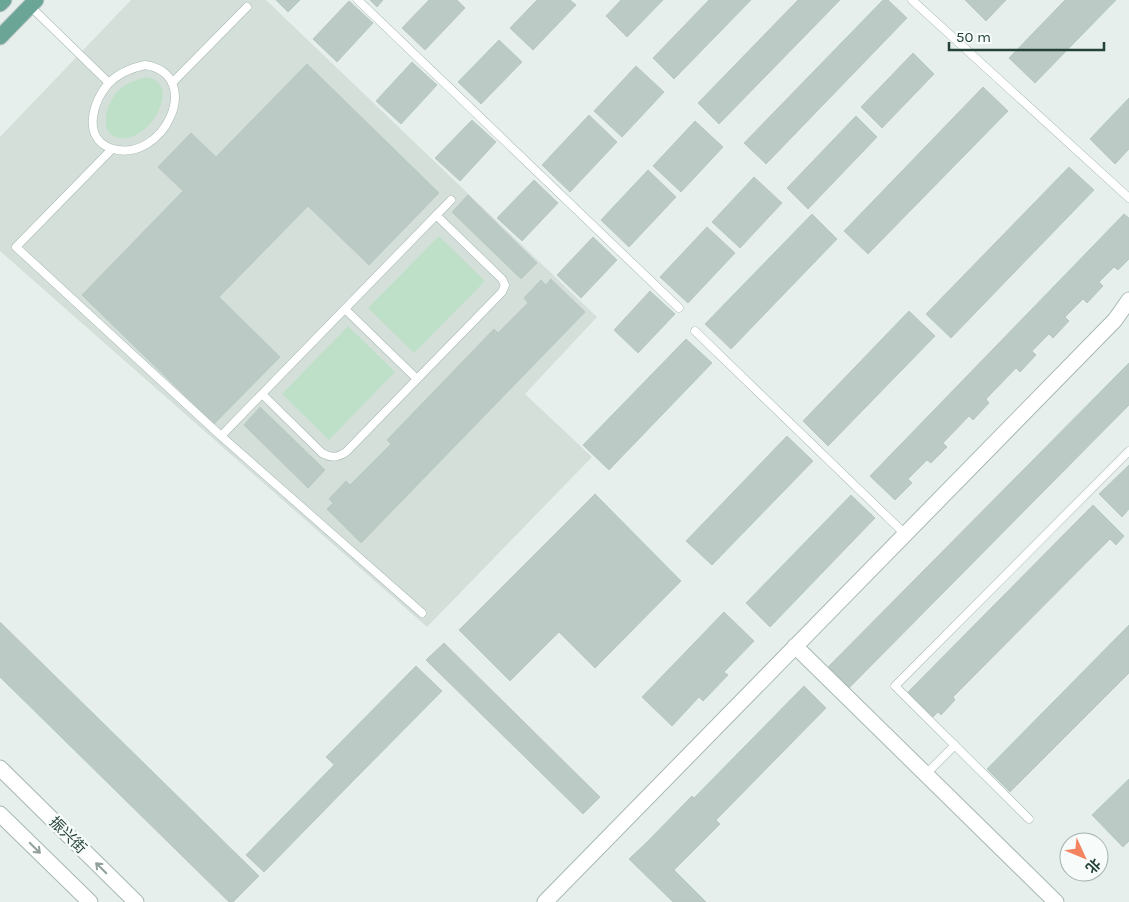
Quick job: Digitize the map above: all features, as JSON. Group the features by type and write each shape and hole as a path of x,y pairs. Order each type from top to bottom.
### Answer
{"main road":[{"path":"0,4 4,0"},
{"path":"0,38 33,3"}],"street":[{"path":"545,902 1115,320 1129,300"},
{"path":"795,646 1056,902"},
{"name":"振兴街","path":"0,768 136,902"},
{"path":"0,814 90,902"}],"lane":[{"path":"358,0 678,308"},
{"path":"912,0 1129,198"},
{"path":"33,3 109,83"},
{"path":"172,83 247,7"},
{"path":"145,65 159,67 170,77 172,83 174,105 172,116 162,132 154,140 134,150 121,151 112,149 98,140 92,126 94,109 99,96 109,83 130,69 145,65"},
{"path":"112,149 16,247 221,436 422,612"},
{"path":"221,436 451,200"},
{"path":"262,394 322,453 329,457 339,456 346,452 502,292 505,286 502,279 436,215"},
{"path":"345,309 417,379"},
{"path":"695,331 905,534"},
{"path":"1029,819 895,686 1129,451"},
{"path":"926,774 954,745"}],"shaded area":[{"path":"131,0 266,0 597,317 525,394 592,457 427,627 0,251 0,137"}],"green space":[{"path":"146,77 157,81 162,88 163,98 160,109 154,119 136,135 126,138 110,134 105,121 106,113 113,97 124,86"},
{"path":"439,236 485,281 414,353 368,308"},
{"path":"348,326 395,372 329,440 282,394"}],"building":[{"path":"276,0 300,0 288,12"},
{"path":"370,0 383,0 377,7"},
{"path":"429,0 457,0 465,8 425,50 402,28"},
{"path":"537,0 570,0 576,5 533,50 510,28"},
{"path":"621,0 663,0 627,37 606,16"},
{"path":"709,0 751,0 674,79 653,58"},
{"path":"798,0 840,0 719,124 698,103"},
{"path":"883,0 888,0 907,18 766,164 744,143"},
{"path":"965,0 1006,0 986,21"},
{"path":"1065,0 1116,0 1035,83 1009,58"},
{"path":"349,1 373,23 337,62 313,39"},
{"path":"499,40 522,62 481,104 458,82"},
{"path":"913,53 934,74 882,128 861,107"},
{"path":"412,62 437,85 401,124 376,101"},
{"path":"307,64 439,193 369,265 308,206 219,297 280,357 214,424 82,295 183,191 158,167 191,133 216,157"},
{"path":"636,66 664,92 622,137 594,111"},
{"path":"983,87 1008,111 868,254 844,231"},
{"path":"1129,98 1129,149 1115,164 1090,139"},
{"path":"589,115 617,142 570,192 542,165"},
{"path":"856,116 877,137 808,209 787,188"},
{"path":"472,120 496,142 460,181 435,158"},
{"path":"695,121 723,147 681,192 653,166"},
{"path":"1069,167 1094,190 951,338 926,314"},
{"path":"648,170 676,197 629,247 601,220"},
{"path":"754,177 782,203 740,248 712,222"},
{"path":"534,180 558,203 522,241 497,218"},
{"path":"468,195 537,263 521,279 452,212"},
{"path":"812,214 837,239 731,349 705,324"},
{"path":"1124,214 1129,218 1129,259 1118,270 1114,267 1099,282 1103,286 1087,303 1083,299 1065,317 1069,321 1053,338 1049,334 1032,351 1036,355 1020,372 1016,368 986,399 989,403 973,420 969,416 943,443 947,447 931,463 927,460 908,479 912,483 895,500 870,476"},
{"path":"707,227 735,253 688,303 660,277"},
{"path":"593,237 617,260 581,298 557,275"},
{"path":"551,279 585,312 361,543 327,509 333,503 329,499 346,481 350,485 391,444 387,440 494,329 498,333 528,303 524,298 541,280 546,285"},
{"path":"650,291 675,314 638,353 614,330"},
{"path":"909,311 935,336 828,446 803,421"},
{"path":"686,339 712,363 609,470 583,445"},
{"path":"1129,363 1129,405 849,688 828,667"},
{"path":"260,407 325,470 308,488 244,425"},
{"path":"787,436 813,461 712,565 686,541"},
{"path":"1129,465 1129,509 1122,517 1099,494"},
{"path":"595,494 681,581 595,668 559,632 510,681 459,630"},
{"path":"851,495 875,518 770,627 746,603"},
{"path":"1093,505 1124,536 1116,545 1110,539 953,697 955,700 941,715 938,712 933,717 908,692"},
{"path":"724,612 754,641 724,672 728,675 703,701 699,697 672,726 642,697"},
{"path":"0,622 259,876 233,902 229,902 0,677"},
{"path":"1129,625 1129,673 1010,792 987,769"},
{"path":"444,643 600,797 583,814 426,660"},
{"path":"416,666 442,691 352,782 326,757"},
{"path":"804,686 826,708 716,820 694,798"},
{"path":"334,765 352,782 264,872 246,855"},
{"path":"1129,779 1129,841 1123,847 1092,815"},
{"path":"692,796 720,824 674,870 646,843"},
{"path":"646,843 706,902 673,902 629,859"}]}
